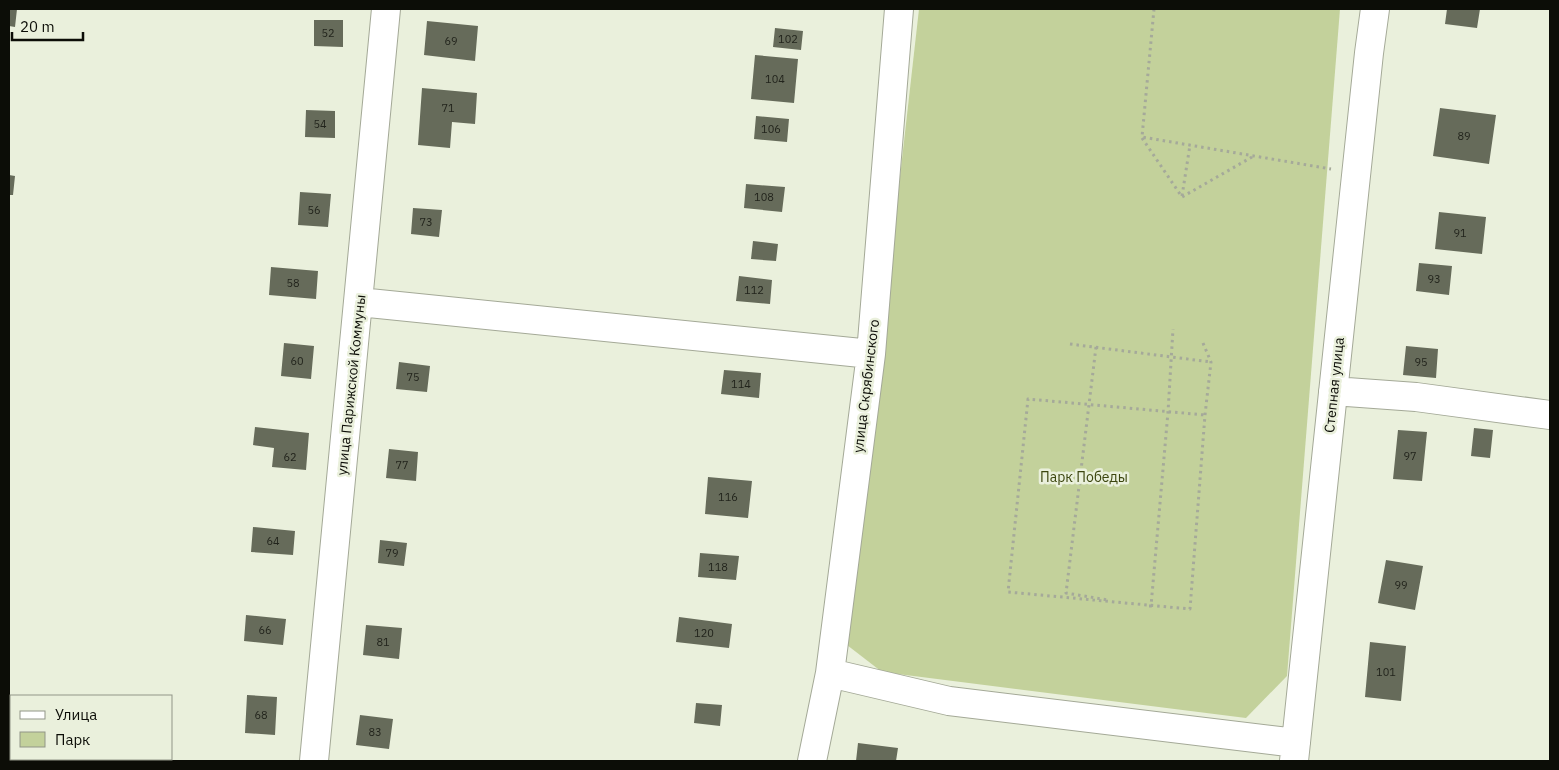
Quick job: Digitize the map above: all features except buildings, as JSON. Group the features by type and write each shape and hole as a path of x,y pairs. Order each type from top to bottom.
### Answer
{"street":[{"name":"улица Парижской Коммуны","path":"314,761 386,9"},
{"name":"улица Скрябинского","path":"812,761 830,673 871,354 899,9"},
{"name":"Степная улица","path":"1295,752 1375,9"},
{"path":"359,302 871,354"},
{"path":"1333,391 1416,397 1550,415"},
{"path":"830,673 949,701 1295,752"}],"path":[{"path":"1154,9 1142,137 1182,197"},
{"path":"1142,137 1356,173"},
{"path":"1182,197 1190,145"},
{"path":"1182,197 1253,156"},
{"path":"1151,606 1174,329"},
{"path":"1203,343 1212,362 1205,415 1190,609 1008,592 1028,399 1205,415"},
{"path":"1070,344 1212,362"},
{"path":"1096,348 1066,593 1151,606"}],"green space":[{"name":"Парк Победы","path":"919,9 1340,9 1287,676 1246,718 882,672 847,645"}]}
